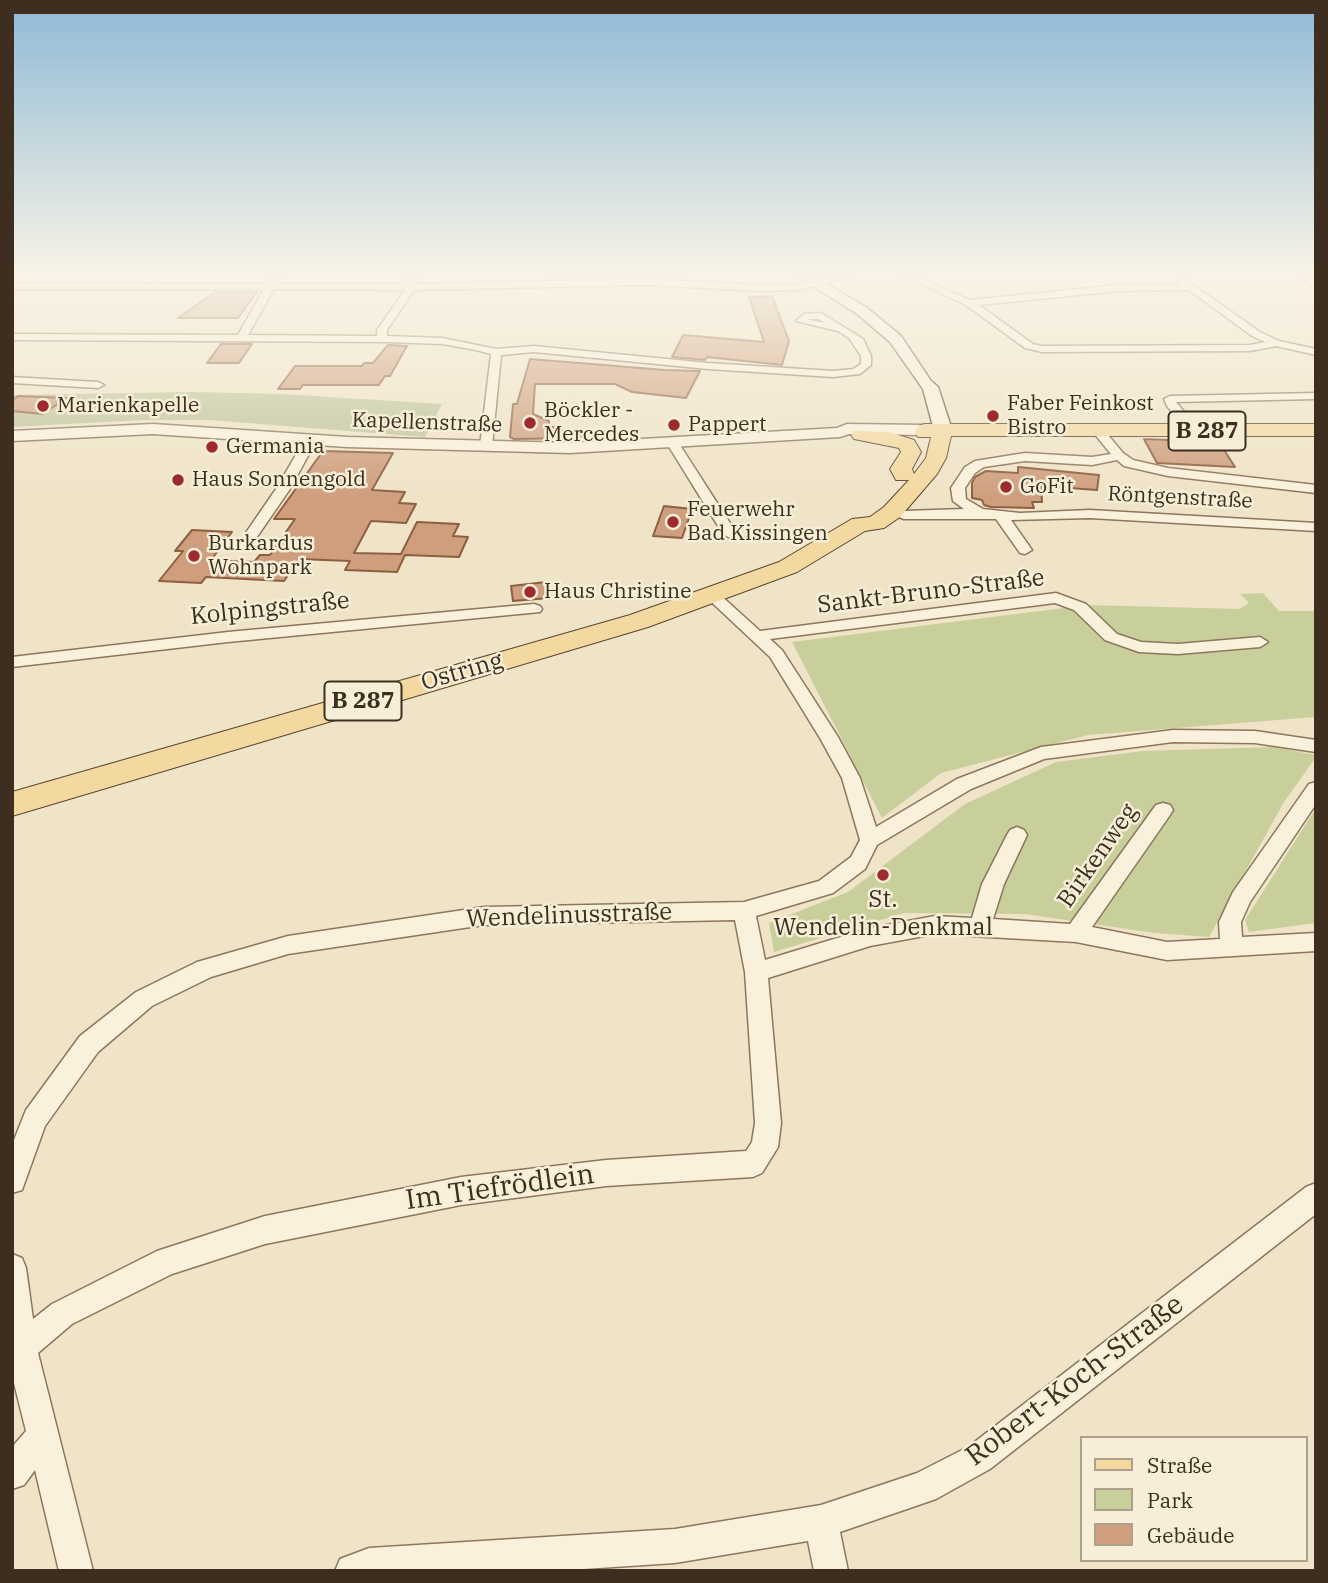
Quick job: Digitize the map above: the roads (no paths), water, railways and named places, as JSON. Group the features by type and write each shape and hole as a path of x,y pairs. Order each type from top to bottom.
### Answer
{"main road":[{"name":"Ostring","path":"12,804 639,621 788,567 860,524 876,523 892,512 926,474 936,458 934,433 920,387 925,384 902,349"},
{"name":"B 287","path":"934,433 1082,435 1092,432 1316,430"},
{"name":"Ostring","path":"860,524 862,516 904,475 934,433"},
{"path":"861,435 895,439 907,444 911,452 901,469 904,475"}],"street":[{"path":"483,349 496,352 534,349 708,366 834,374 856,372 866,365 863,349"},
{"path":"1041,349 1068,349"},
{"path":"486,446 496,352"},
{"path":"12,380 98,385"},
{"path":"1194,431 1171,404 1170,399 1316,396"},
{"name":"Kapellenstraße","path":"12,436 153,429 310,440 570,448 840,432 861,435 934,433"},
{"name":"Kapellenstraße","path":"840,432 847,429 934,433"},
{"path":"1092,432 1129,463 1168,472 1316,489"},
{"path":"252,534 283,489 310,440"},
{"path":"672,442 730,534"},
{"name":"Röntgenstraße","path":"980,513 960,501 958,488 970,470 980,464 997,459 1025,457 1092,461 1119,456"},
{"name":"Röntgenstraße","path":"892,512 904,515 980,513 1020,517 1090,514 1316,527"},
{"path":"1000,515 1025,550"},
{"path":"712,595 776,654 829,737 851,778 870,840 964,784 1041,753 1173,736 1255,737 1316,747"},
{"name":"Sankt-Bruno-Straße","path":"759,636 1056,598 1080,607 1111,637 1139,647 1178,649 1260,642"},
{"name":"Kolpingstraße","path":"12,662 228,637 534,609"},
{"path":"1231,949 1230,922 1241,898 1316,789"},
{"name":"Birkenweg","path":"1076,933 1163,810"},
{"path":"980,926 993,884 1017,835"},
{"name":"Wendelinusstraße","path":"12,1180 35,1119 89,1044 144,999 205,969 288,946 484,916 744,911 826,887 858,863 870,840"},
{"name":"Im Tiefrödlein","path":"17,1351 62,1314 167,1261 265,1230 461,1191 606,1173 753,1164 765,1147 768,1123 756,972 744,911"},
{"path":"756,972 870,937 935,925 1076,933 1167,951 1316,942"},
{"name":"Robert-Koch-Straße","path":"352,1571 369,1565 675,1546 821,1522 924,1487 979,1458 1316,1197"},
{"path":"12,1268 17,1351 43,1435 76,1571"},
{"path":"12,1473 43,1435"},
{"path":"821,1522 831,1571"}],"place":[{"name":"Marienkapelle","path":"43,406"},
{"name":"Faber Feinkost Bistro","path":"993,416"},
{"name":"Böckler - Mercedes","path":"530,423"},
{"name":"Pappert","path":"674,425"},
{"name":"Germania","path":"212,447"},
{"name":"Haus Sonnengold","path":"178,480"},
{"name":"GoFit","path":"1006,487"},
{"name":"Feuerwehr Bad Kissingen","path":"673,522"},
{"name":"Burkardus Wohnpark","path":"194,556"},
{"name":"Haus Christine","path":"530,592"},
{"name":"St. Wendelin-Denkmal","path":"883,875"}]}
